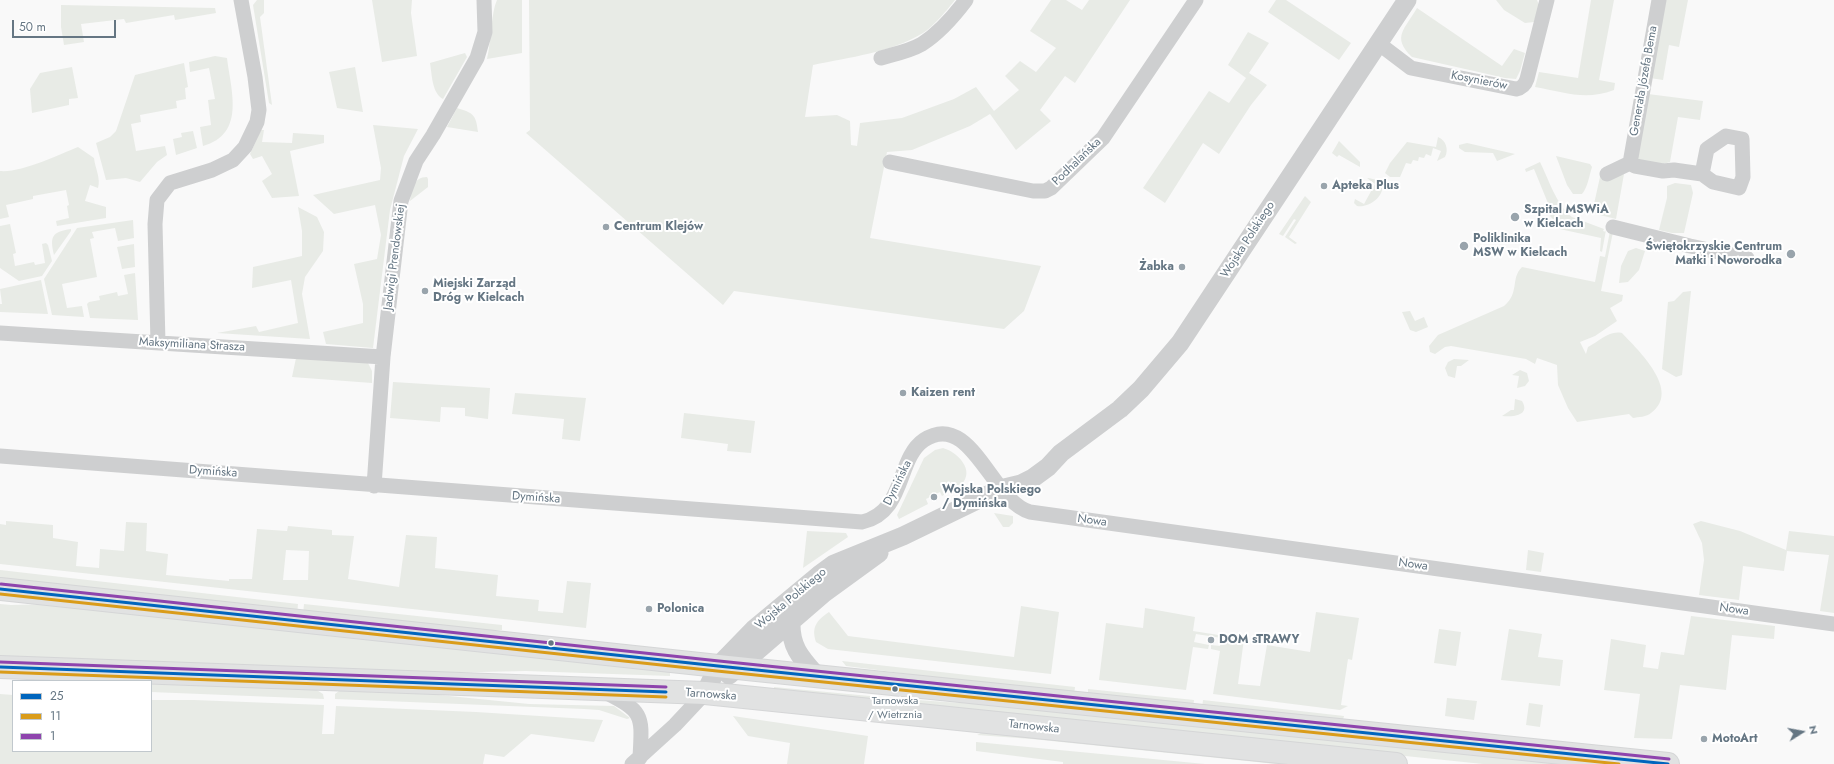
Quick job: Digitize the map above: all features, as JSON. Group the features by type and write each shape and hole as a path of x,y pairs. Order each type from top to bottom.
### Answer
{"main road":[{"path":"0,589 727,667 1668,764"},
{"name":"Tarnowska","path":"0,667 705,693 1396,764"}],"street":[{"path":"158,343 155,224 157,200 170,183 212,170 233,160 245,147 257,122 258,110 255,77 241,0"},
{"name":"Jadwigi Prendowskiej","path":"374,486 383,357 401,201 416,161 433,135 477,58 485,32 484,0"},
{"path":"881,58 900,53 922,44 944,25 966,0"},
{"name":"Podhalańska","path":"890,162 1033,191 1048,189 1097,145 1108,132 1196,0"},
{"name":"Wojska Polskiego","path":"636,761 705,693 727,667 750,633 790,598 829,568 858,554 903,536 1000,489 1021,484 1032,478 1048,467 1061,453 1120,409 1141,389 1180,343 1407,0"},
{"name":"Kosynierów","path":"1378,43 1411,68 1516,89 1520,88 1525,84 1527,79 1547,0"},
{"name":"Generała Józefa Bema","path":"1630,163 1659,0"},
{"path":"1607,174 1630,163 1635,166 1663,171 1674,170 1702,174"},
{"path":"1613,227 1747,258"},
{"name":"Maksymiliana Strasza","path":"0,333 383,357"},
{"name":"Dymińska","path":"0,456 296,478 374,486 862,522 874,519 888,507 917,446 925,440 940,434 951,435 967,444 1000,489"},
{"name":"Nowa","path":"1000,489 1024,511 1030,512 1834,624"},
{"name":"Wojska Polskiego","path":"727,667 791,621 824,593 903,536"},
{"path":"791,621 790,634 798,656 817,676"},
{"name":"Wojska Polskiego","path":"598,689 626,703 638,715 641,728 636,761"}],"shaded area":[{"path":"257,0 264,0 264,13 260,17 272,105 269,103 253,5"},
{"path":"372,0 412,0 411,13 417,56 382,62"},
{"path":"497,0 522,0 522,53 487,59 493,12"},
{"path":"529,0 955,0 931,27 910,40 870,54 813,65 805,117 837,115 850,121 851,145 857,146 860,123 902,118 954,99 976,87 994,111 1019,90 1005,76 1020,61 1036,72 1056,48 1030,31 1051,0 1066,0 1082,10 1089,0 1130,0 1075,83 1065,76 1040,110 1051,121 1016,150 990,114 970,126 912,150 887,152 870,238 1041,266 1024,311 1004,329 734,291 723,305 526,133 530,130"},
{"path":"1276,0 1286,0 1351,43 1339,60 1268,12"},
{"path":"1496,0 1537,0 1539,5 1534,22 1525,23 1504,10"},
{"path":"1591,0 1614,0 1599,80 1615,83 1614,90 1594,95 1584,95 1535,87 1539,72 1578,78"},
{"path":"1664,0 1688,0 1679,47 1669,45 1663,80 1650,78"},
{"path":"61,5 215,8 216,13 175,20 174,15 126,23 124,19 81,24 84,42 64,45 61,27"},
{"path":"1417,8 1502,66 1514,49 1525,53 1516,79 1505,78 1412,57 1402,44 1401,38 1405,27"},
{"path":"1248,32 1269,43 1249,73 1267,85 1251,105 1219,154 1203,143 1165,203 1143,188 1209,91 1229,103 1246,78 1228,65"},
{"path":"465,53 467,57 443,99 439,96 435,88 430,63"},
{"path":"215,56 227,58 233,97 233,110 231,122 225,132 217,140 203,146 200,127 211,125 208,100 215,99 209,68 190,72 189,62"},
{"path":"184,63 188,87 185,88 186,99 176,101 177,108 140,115 141,122 131,124 136,151 165,146 167,155 157,162 140,182 126,178 106,180 96,143 110,137 116,131 135,75"},
{"path":"72,67 78,98 69,99 69,105 32,113 30,89 40,73"},
{"path":"355,67 363,112 337,108 329,72"},
{"path":"1648,94 1703,101 1700,120 1678,117 1670,162 1660,165 1636,159"},
{"path":"457,108 467,111 473,115 478,132 447,127"},
{"path":"373,125 418,129 404,156 390,210 373,348 326,344 323,332 363,323 363,304 354,264 377,259 381,235 375,205 334,214 313,195 380,180 381,168"},
{"path":"261,130 264,130 262,142 292,143 293,133 324,135 324,143 290,151 299,196 272,198 262,181 272,174 262,156 253,159 250,154"},
{"path":"193,131 197,148 176,155 173,139 182,137 181,133"},
{"path":"1438,137 1445,143 1447,151 1445,157 1437,161 1441,151 1433,148 1431,156 1426,154 1424,158 1419,157 1418,161 1413,160 1411,164 1406,163 1400,177 1390,177 1385,173 1390,163 1407,142 1436,147"},
{"path":"1339,141 1360,162 1360,167 1339,155 1337,157 1332,153"},
{"path":"1467,143 1515,154 1497,161 1493,153 1465,152 1459,148 1459,145"},
{"path":"78,147 94,158 99,184 98,188 90,185 85,201 106,207 106,218 57,226 56,221 69,218 67,206 69,205 66,190 33,196 33,199 6,205 9,217 0,219 0,171 9,171 29,166"},
{"path":"1556,156 1590,164 1592,167 1587,185 1582,194 1573,194 1567,185"},
{"path":"1540,162 1557,199 1566,212 1572,217 1604,229 1603,231 1606,232 1602,252 1600,251 1601,238 1555,228 1556,222 1550,216 1552,213 1534,169 1526,172 1525,169"},
{"path":"1624,174 1616,219 1592,213 1600,177 1609,179"},
{"path":"427,177 428,187 410,201 416,182 419,179"},
{"path":"1367,178 1376,180 1381,184 1381,194 1371,203 1364,206 1357,206 1354,203 1355,199 1364,204 1375,184"},
{"path":"1675,183 1691,185 1693,193 1684,233 1672,233 1659,230 1667,198 1667,186"},
{"path":"1305,196 1311,202 1289,237 1297,243 1295,244 1285,237 1296,220 1294,219 1283,236 1279,234"},
{"path":"298,207 317,217 324,232 323,251 305,277 302,294 310,339 217,333 256,326 259,332 298,323 291,280 252,288 253,267 302,256 302,231"},
{"path":"133,220 134,238 118,241 115,228 92,232 94,238 90,239 97,277 62,284 67,308 82,306 84,317 52,315 44,279 77,228"},
{"path":"10,224 16,253 13,254 15,266 34,262 35,265 45,263 42,244 46,243 48,245 52,261 42,276 19,281 0,268 0,226"},
{"path":"71,229 54,255 52,240 54,236 59,232"},
{"path":"1610,231 1613,232 1601,291 1623,295 1622,301 1610,308 1617,321 1595,336 1580,342 1586,354 1588,347 1613,333 1622,333 1629,340 1654,371 1660,383 1662,394 1659,404 1651,413 1645,416 1633,418 1629,414 1577,422 1568,408 1558,385 1557,365 1537,358 1535,364 1526,359 1451,346 1445,347 1435,354 1430,352 1429,346 1438,335 1504,306 1512,296 1516,276 1522,267 1595,282 1600,256 1605,257"},
{"path":"134,244 135,267 122,269 117,247"},
{"path":"1636,248 1645,251 1639,270 1628,282 1619,283 1621,266 1628,251"},
{"path":"135,273 138,320 90,318 87,304 89,302 100,300 99,296 117,292 118,296 128,294 124,275"},
{"path":"41,280 48,314 0,312 0,304 2,304 0,289"},
{"path":"1691,291 1682,375 1676,377 1662,369 1668,302 1674,301 1683,292"},
{"path":"1410,311 1415,321 1424,317 1428,327 1416,332 1410,330 1402,312"},
{"path":"296,358 368,363 372,371 372,383 292,377"},
{"path":"1454,359 1469,360 1461,366 1457,366 1455,378 1448,376 1445,368 1448,362"},
{"path":"1520,370 1527,373 1529,381 1525,386 1517,388 1519,376 1512,375"},
{"path":"393,382 490,388 488,419 465,416 465,408 441,407 440,422 390,418"},
{"path":"515,393 586,398 580,441 562,439 564,419 512,414"},
{"path":"1515,399 1522,401 1524,410 1522,413 1515,416 1502,416 1511,410 1514,410"},
{"path":"684,413 755,421 751,453 727,451 728,444 681,438"},
{"path":"943,448 954,453 963,462 966,468 965,479 955,490 942,496 940,492 926,499 928,504 899,519 897,515 924,458 935,450"},
{"path":"994,513 1013,516 1013,523 1009,527 1003,527"},
{"path":"6,521 53,525 53,538 78,542 76,566 99,568 100,549 124,551 126,522 147,523 146,551 168,554 166,575 229,581 229,579 252,579 257,529 287,531 288,526 332,530 332,535 354,536 348,579 399,587 406,535 437,537 435,568 498,575 496,596 539,600 538,611 563,613 567,581 591,583 586,628 0,564 0,524 6,525","holes":["286,550 309,551 308,580 283,580"]},
{"path":"1701,521 1740,531 1786,550 1789,531 1834,536 1834,613 1820,611 1829,555 1787,551 1784,571 1743,566 1739,600 1699,595 1704,560 1702,543 1693,524"},
{"path":"807,531 846,533 848,537 803,568"},
{"path":"1528,550 1544,553 1541,572 1526,570"},
{"path":"0,570 298,604 297,615 42,585 0,578"},
{"path":"0,604 52,604 670,669 670,676 526,671 436,673 0,658"},
{"path":"304,604 502,625 502,630 468,630 303,614"},
{"path":"1021,606 1059,612 1051,674 828,649 816,642 814,632 818,621 829,612 848,636 1014,657"},
{"path":"1145,608 1195,617 1193,631 1244,639 1238,684 1260,686 1267,645 1310,652 1316,612 1359,618 1352,660 1348,659 1341,705 1348,706 1340,710 1213,694 1220,651 1211,649 1211,645 1220,646 1222,638 1196,634 1194,642 1209,645 1208,649 1193,647 1186,690 1099,680 1106,623 1143,628"},
{"path":"1691,616 1775,626 1774,639 1732,635 1726,690 1680,685 1672,739 1634,738 1640,694 1604,690 1611,639 1646,645 1643,667 1658,669 1661,652 1684,655"},
{"path":"1439,629 1461,632 1456,666 1434,663"},
{"path":"1509,629 1542,634 1538,657 1563,660 1560,686 1501,680"},
{"path":"842,661 1075,687 1074,695 846,666"},
{"path":"152,684 315,689 323,694 324,699 152,692"},
{"path":"774,687 920,700 1008,705 1572,764 1483,764 774,691"},
{"path":"1088,689 1194,700 1193,708 1088,694"},
{"path":"339,691 429,694 529,704 614,706 630,718 627,719 599,710 584,709 335,699 335,694"},
{"path":"0,694 12,695 12,752 152,752 152,700 194,700 324,705 322,734 334,734 336,706 476,712 603,720 594,742 531,734 504,757 485,754 483,764 0,764"},
{"path":"1447,698 1477,701 1474,720 1445,716"},
{"path":"1203,700 1344,716 1342,723 1202,709"},
{"path":"1529,703 1543,705 1540,727 1526,725"},
{"path":"733,716 868,736 864,764 787,764 790,743 748,736"},
{"path":"983,732 1299,764 1276,764 1032,739 977,735"},
{"path":"976,742 1205,764 1063,764 1063,762 976,751"}],"transit line":[{"name":"1","path":"1,584 719,661 1669,759"},
{"name":"25","path":"0,589 718,666 1668,764"},
{"name":"11","path":"0,594 717,671 1619,764"},
{"name":"1","path":"0,662 666,687"},
{"name":"25","path":"0,667 666,692"},
{"name":"11","path":"0,672 666,697"}],"place":[{"name":"Apteka Plus","path":"1324,186"},
{"name":"Szpital MSWiA w Kielcach","path":"1515,217"},
{"name":"Centrum Klejów","path":"606,227"},
{"name":"Poliklinika MSW w Kielcach","path":"1464,246"},
{"name":"Świętokrzyskie Centrum Matki i Noworodka","path":"1791,254"},
{"name":"Żabka","path":"1182,267"},
{"name":"Miejski Zarząd Dróg w Kielcach","path":"425,291"},
{"name":"Kaizen rent","path":"903,393"},
{"name":"Wojska Polskiego / Dymińska","path":"934,497"},
{"name":"Polonica","path":"649,609"},
{"name":"DOM sTRAWY","path":"1211,640"},
{"name":"Tarnowska / Wietrznia","path":"895,689"},
{"name":"MotoArt","path":"1704,739"}]}
